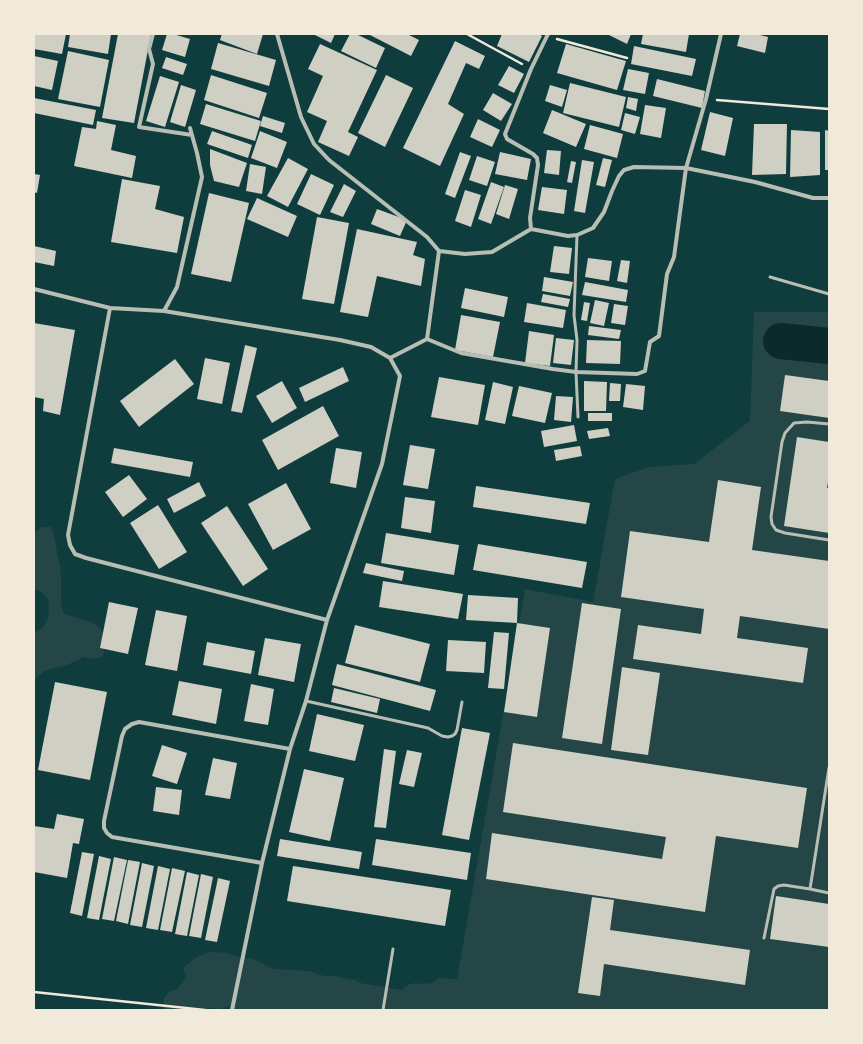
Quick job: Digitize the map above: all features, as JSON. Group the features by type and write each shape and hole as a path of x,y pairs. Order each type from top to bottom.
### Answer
{"street":[{"path":"153,34 149,49 153,64 139,127 192,135"},
{"path":"277,34 301,117 314,144 343,172 396,211 427,237 439,251 465,254 492,252 531,229 568,236 577,235 593,228 604,212 619,176 624,170 634,167 686,168 754,182 813,198 829,198"},
{"path":"390,358 427,339 461,353 553,369 576,372 637,374 645,371 650,342 658,336 668,274 674,257 686,168 706,99 721,34"},
{"path":"531,229 530,218 538,165 537,158 533,154 507,139 505,134 531,69 548,35"},
{"path":"164,311 177,287 202,177 190,128"},
{"path":"427,339 439,251"},
{"path":"34,289 110,308 164,311 340,340 371,347 390,358 400,376 382,464 328,620 306,700 290,749 262,863 232,1010"},
{"path":"110,308 68,536 70,545 75,554 328,620"},
{"path":"262,863 112,836 107,833 104,828 104,822 122,736 125,729 132,724 139,722 290,749"}],"lane":[{"path":"577,235 574,315 577,340 576,372 578,417"},
{"path":"770,277 829,294"},
{"path":"829,424 807,422 794,423 785,433 782,442 771,517 772,524 776,530 785,533 829,540"},
{"path":"306,700 428,728 442,736 448,737 455,734 457,730 462,702"},
{"path":"810,890 829,768"},
{"path":"764,938 774,889 778,886 784,885 829,893"},
{"path":"383,1010 393,949"}],"path":[{"path":"467,34 531,69"},
{"path":"548,35 627,58"},
{"path":"706,99 829,110"},
{"path":"34,992 205,1010"}],"shaded area":[{"path":"754,312 829,312 829,1010 230,1010 230,1006 219,1009 210,1008 206,1010 165,1010 163,1007 164,998 169,992 177,989 186,976 183,968 195,958 210,952 227,953 243,959 251,958 274,969 309,971 324,976 356,980 360,983 402,990 408,985 415,983 432,983 438,978 457,979 525,589 593,602 615,479 649,467 694,464 750,421"},
{"path":"42,527 51,527 54,536 61,573 61,605 64,614 92,622 100,628 105,636 105,646 103,656 94,659 84,657 65,666 45,671 36,678 34,686 34,633 44,627 48,618 49,608 48,599 42,592 34,589 34,532"}],"building":[{"path":"34,34 66,34 62,54 34,49"},
{"path":"70,34 111,34 108,54 68,47"},
{"path":"118,34 151,34 134,123 102,118"},
{"path":"167,34 173,34 190,39 185,57 162,50"},
{"path":"222,34 263,34 257,54 220,40"},
{"path":"313,34 335,34 331,43"},
{"path":"350,34 356,34 385,48 376,68 341,51"},
{"path":"368,34 407,34 419,40 411,56"},
{"path":"502,34 539,34 542,36 529,62 497,46"},
{"path":"607,34 631,34 627,44"},
{"path":"643,34 689,34 686,52 641,44"},
{"path":"740,34 756,34 768,37 765,53 737,46"},
{"path":"455,41 485,56 479,69 466,63 448,104 464,114 440,166 403,148"},
{"path":"218,43 276,60 269,86 211,69"},
{"path":"320,44 377,70 348,132 358,137 349,156 318,142 327,121 307,112 323,76 308,69"},
{"path":"566,44 626,61 617,90 557,73"},
{"path":"634,46 696,59 692,76 631,64"},
{"path":"68,51 109,60 100,107 58,99"},
{"path":"34,56 58,61 52,90 34,86"},
{"path":"166,57 187,64 183,75 162,68"},
{"path":"509,66 524,74 514,93 498,85"},
{"path":"628,69 649,73 645,94 623,90"},
{"path":"211,75 267,93 259,118 204,100"},
{"path":"386,75 413,88 385,147 358,133"},
{"path":"160,76 179,82 165,127 146,121"},
{"path":"657,79 705,91 702,108 653,96"},
{"path":"570,83 626,97 619,127 563,113"},
{"path":"181,85 196,90 185,127 170,122"},
{"path":"550,85 567,90 562,107 545,101"},
{"path":"493,93 512,104 501,121 483,110"},
{"path":"628,97 638,99 636,111 626,108"},
{"path":"34,98 96,110 93,125 34,113"},
{"path":"206,104 261,121 255,141 200,124"},
{"path":"645,105 666,108 661,138 640,134"},
{"path":"552,110 586,124 576,147 543,133"},
{"path":"710,112 733,118 725,156 701,150"},
{"path":"625,113 640,117 635,134 621,130"},
{"path":"263,116 285,123 282,133 260,126"},
{"path":"478,119 500,130 492,147 470,137"},
{"path":"97,121 116,125 111,150 136,156 132,178 74,166 82,127 96,129"},
{"path":"754,124 787,124 786,174 752,175"},
{"path":"590,125 623,134 617,158 584,149"},
{"path":"791,130 820,132 820,175 790,177"},
{"path":"825,130 829,131 829,170 825,170"},
{"path":"212,131 252,145 248,158 207,144"},
{"path":"260,131 287,142 277,168 251,158"},
{"path":"210,149 247,163 239,187 214,181 210,165"},
{"path":"547,150 561,151 559,175 544,173"},
{"path":"460,152 471,156 455,198 445,194"},
{"path":"500,152 531,159 527,180 495,174"},
{"path":"477,156 495,162 487,186 469,180"},
{"path":"288,158 308,169 288,207 267,196"},
{"path":"603,158 612,160 605,187 596,185"},
{"path":"582,160 594,162 585,213 574,211"},
{"path":"571,161 576,162 572,183 567,182"},
{"path":"250,164 266,167 262,194 246,191"},
{"path":"34,174 40,175 37,193 34,192"},
{"path":"311,174 334,185 320,215 297,204"},
{"path":"122,179 160,186 155,209 184,217 177,253 111,242"},
{"path":"491,182 504,187 491,224 478,219"},
{"path":"344,184 356,191 343,217 330,212"},
{"path":"505,185 518,189 509,219 496,214"},
{"path":"542,187 567,190 564,214 538,210"},
{"path":"465,190 481,195 471,227 455,221"},
{"path":"209,193 249,203 231,282 191,274"},
{"path":"257,198 297,216 288,237 247,219"},
{"path":"377,209 407,220 400,236 371,224"},
{"path":"317,217 349,223 334,304 302,299"},
{"path":"357,229 417,242 413,255 425,259 421,286 377,276 368,317 340,312"},
{"path":"34,246 56,251 54,266 34,262"},
{"path":"554,246 572,248 569,274 550,272"},
{"path":"588,258 612,261 609,281 585,277"},
{"path":"621,260 630,261 627,283 617,281"},
{"path":"544,277 573,282 570,296 542,291"},
{"path":"585,282 628,290 626,302 582,295"},
{"path":"465,288 508,297 504,317 461,308"},
{"path":"543,294 570,299 568,307 541,302"},
{"path":"595,300 609,303 604,326 590,323"},
{"path":"584,302 590,303 587,321 581,320"},
{"path":"527,303 566,310 563,328 524,322"},
{"path":"614,304 628,306 625,325 611,323"},
{"path":"461,315 500,322 493,357 455,350"},
{"path":"34,323 75,330 60,415 43,411 44,399 34,397"},
{"path":"589,326 621,330 619,339 588,335"},
{"path":"529,331 554,335 550,366 525,363"},
{"path":"556,338 574,340 571,365 553,363"},
{"path":"587,340 621,341 620,364 586,363"},
{"path":"245,345 257,348 242,413 231,411"},
{"path":"205,358 230,363 222,404 197,399"},
{"path":"175,359 194,384 139,427 120,401"},
{"path":"343,367 349,381 305,402 299,388"},
{"path":"785,375 829,381 829,418 780,411"},
{"path":"439,377 485,385 478,425 431,417"},
{"path":"282,381 297,408 272,423 256,396"},
{"path":"584,381 607,382 606,411 584,411"},
{"path":"493,382 513,387 505,424 485,420"},
{"path":"610,383 621,384 620,401 609,401"},
{"path":"626,384 645,386 643,410 623,407"},
{"path":"519,386 552,393 545,423 512,416"},
{"path":"556,396 573,397 571,422 554,420"},
{"path":"323,406 339,436 278,470 262,440"},
{"path":"588,413 612,413 612,421 588,421"},
{"path":"574,425 577,441 544,447 541,431"},
{"path":"608,428 610,436 589,439 587,431"},
{"path":"797,437 829,442 829,476 827,488 829,488 829,533 784,526"},
{"path":"410,445 435,449 428,489 403,485"},
{"path":"580,446 582,456 556,461 554,450"},
{"path":"114,448 193,462 190,477 111,463"},
{"path":"336,448 362,452 356,488 330,483"},
{"path":"129,475 147,499 123,517 105,492"},
{"path":"718,480 761,487 752,550 829,561 829,629 740,616 737,638 808,648 803,683 633,659 638,625 701,634 704,609 621,597 630,531 709,542"},
{"path":"199,482 206,496 174,513 167,499"},
{"path":"286,483 311,529 273,550 248,504"},
{"path":"476,486 590,503 586,524 473,507"},
{"path":"405,497 435,501 431,533 401,528"},
{"path":"158,505 187,552 159,569 130,523"},
{"path":"227,506 268,569 243,586 201,523"},
{"path":"386,533 459,545 454,575 381,563"},
{"path":"478,544 587,562 582,588 473,570"},
{"path":"366,563 404,571 402,581 363,573"},
{"path":"383,581 463,594 458,619 379,607"},
{"path":"468,595 518,598 517,623 466,620"},
{"path":"109,602 138,608 128,654 100,648"},
{"path":"582,603 621,609 602,744 562,738"},
{"path":"156,610 187,616 177,671 145,665"},
{"path":"517,623 550,628 537,717 504,712"},
{"path":"355,625 430,644 420,682 345,663"},
{"path":"494,632 509,633 504,689 488,688"},
{"path":"265,638 301,644 294,682 258,675"},
{"path":"448,640 486,642 484,673 446,671"},
{"path":"207,642 255,651 251,674 203,665"},
{"path":"337,664 436,690 430,711 332,685"},
{"path":"622,667 660,673 648,755 611,750"},
{"path":"179,681 222,689 216,724 172,715"},
{"path":"55,682 107,692 90,780 38,770"},
{"path":"251,684 274,689 268,725 244,721"},
{"path":"334,688 380,699 377,713 331,702"},
{"path":"317,714 364,725 355,761 309,751"},
{"path":"462,728 490,733 469,840 442,835"},
{"path":"513,743 807,788 798,848 716,836 705,912 486,879 492,833 662,859 666,837 503,812"},
{"path":"162,745 187,753 177,784 152,776"},
{"path":"384,749 396,751 386,828 374,827"},
{"path":"407,750 422,753 414,787 399,784"},
{"path":"213,758 237,763 230,799 205,795"},
{"path":"304,769 344,778 330,841 289,832"},
{"path":"156,787 182,790 179,815 153,811"},
{"path":"57,814 84,819 79,844 73,843 67,878 34,872 34,826 54,829"},
{"path":"280,839 362,852 359,869 277,856"},
{"path":"376,839 471,853 467,880 372,865"},
{"path":"82,852 94,854 82,916 70,913"},
{"path":"99,856 111,859 99,920 87,918"},
{"path":"114,857 127,860 114,921 102,919"},
{"path":"128,860 140,862 128,924 116,921"},
{"path":"142,863 154,866 142,927 130,925"},
{"path":"158,866 170,869 158,930 146,928"},
{"path":"293,866 451,890 445,926 287,901"},
{"path":"172,868 185,871 172,932 160,930"},
{"path":"187,872 199,875 187,936 175,934"},
{"path":"201,874 213,877 201,938 189,936"},
{"path":"218,878 230,881 217,942 205,940"},
{"path":"776,896 829,904 829,947 770,939"},
{"path":"592,897 614,900 610,930 750,950 745,985 604,964 600,996 578,993"}],"waterway":[{"path":"781,341 829,346"}]}
